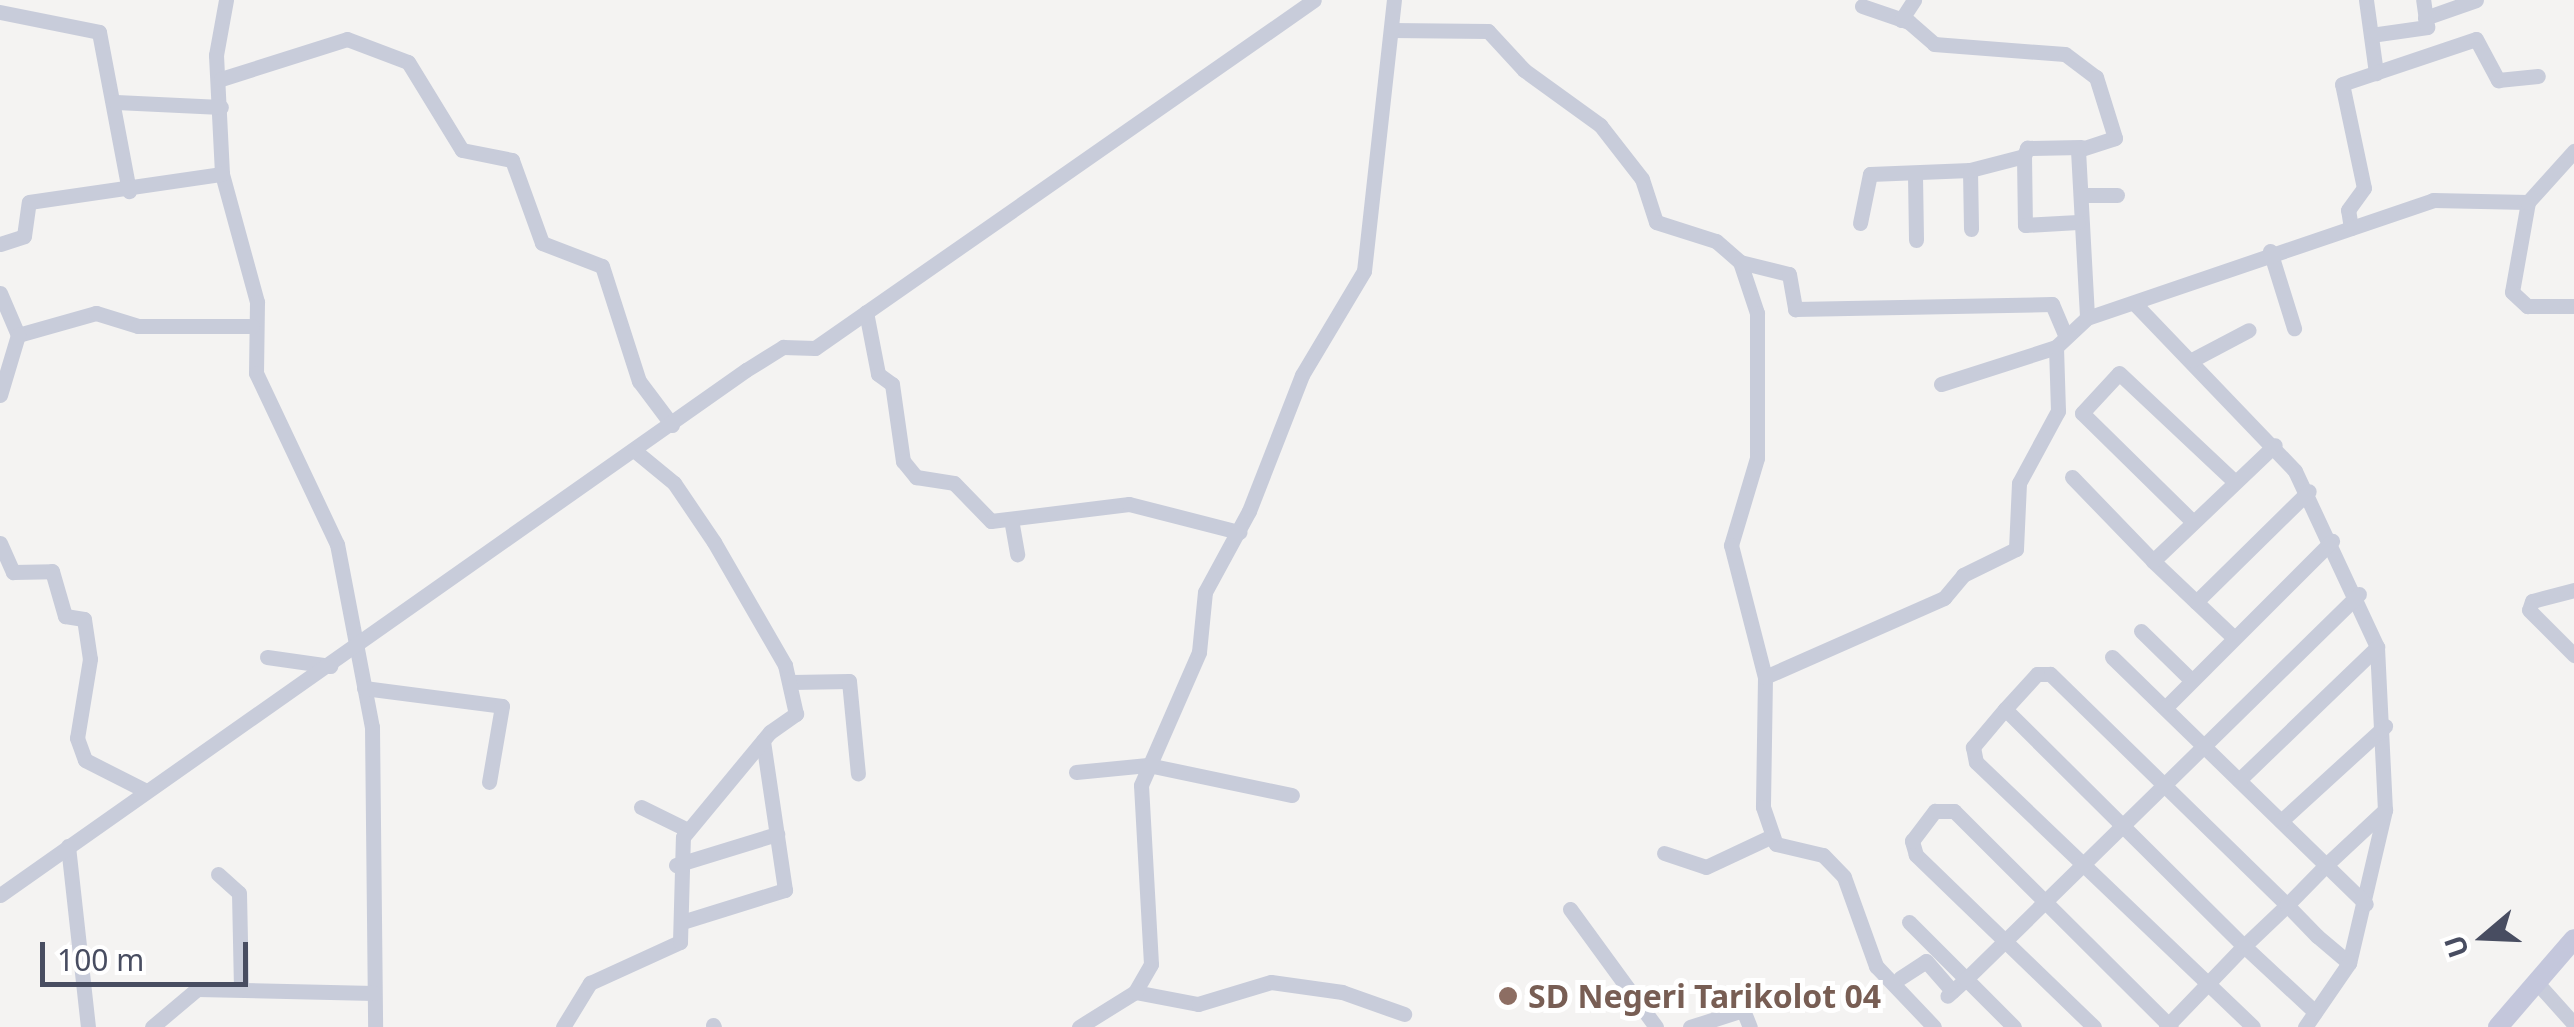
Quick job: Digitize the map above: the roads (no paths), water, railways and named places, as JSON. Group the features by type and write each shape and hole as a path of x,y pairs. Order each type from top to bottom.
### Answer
{"main road":[{"path":"2498,1027 2539,985 2574,940"}],"street":[{"path":"47,18 49,0"},
{"path":"226,0 220,80 222,174 254,286 256,372 337,544 359,646 375,752 374,1027"},
{"path":"0,896 782,347 815,348 1314,0"},
{"path":"1079,1027 1136,992 1156,939 1142,805 1148,766 1198,652 1205,592 1239,532 1302,375 1369,254 1379,78 1394,0"},
{"path":"1901,20 1914,0"},
{"path":"2366,0 2376,73"},
{"path":"2371,35 2426,27 2423,0"},
{"path":"2425,18 2476,0"},
{"path":"1862,6 1901,20 1934,44 2065,54 2096,77 2115,138 2081,147 2027,148 2024,156 2026,225 2078,222"},
{"path":"0,12 47,18 100,32 116,102 129,191"},
{"path":"1391,30 1488,31 1524,70 1600,125 1632,164 1656,222 1716,241 1740,262 1789,274 1795,309 2052,304 2060,341 2058,411 2019,483 2016,549 1963,575 1944,598 1765,678"},
{"path":"220,80 347,38 408,62 462,150 512,160 542,242 602,266 639,382 672,425"},
{"path":"2351,228 2348,210 2364,188 2342,84 2476,39 2498,80 2538,76"},
{"path":"116,102 221,107"},
{"path":"2081,147 2078,222 2087,318"},
{"path":"2574,151 2528,202 2512,292 2527,306 2574,306"},
{"path":"1860,223 1870,174 1915,176 1970,170 2024,156"},
{"path":"1970,170 1970,229"},
{"path":"0,244 24,236 29,202 129,191 222,174"},
{"path":"1915,176 1916,240"},
{"path":"1941,384 2060,341 2087,318 2136,304 2270,251 2454,194 2528,202"},
{"path":"2081,195 2118,195"},
{"path":"2270,251 2294,328"},
{"path":"1740,262 1758,313 1758,458 1731,546 1765,678 1757,756 1770,837"},
{"path":"0,294 18,335 0,395"},
{"path":"2136,304 2275,446 2309,491 2359,594 2377,647 2385,726 2385,810 2366,904 2349,962 2305,1027"},
{"path":"866,312 911,472 954,483 991,522 1129,504 1239,532"},
{"path":"18,335 96,313 138,326 252,326"},
{"path":"2192,360 2249,330"},
{"path":"2192,520 2082,413 2118,374 2234,481"},
{"path":"2153,561 2192,520 2275,446"},
{"path":"563,1027 580,991 676,946 682,922 676,865 688,830 763,741 795,719 792,682 685,498 635,451"},
{"path":"2072,477 2232,636"},
{"path":"2196,602 2309,491"},
{"path":"1011,520 1018,554"},
{"path":"2166,707 2232,636 2332,541"},
{"path":"0,542 12,572 52,572 65,616 84,619 90,659 77,738 85,760 146,791"},
{"path":"2574,590 2532,601 2530,610 2574,655"},
{"path":"1900,978 1926,961 1950,994 2200,742 2359,594"},
{"path":"2140,632 2190,680"},
{"path":"2239,780 2377,647"},
{"path":"267,657 330,666"},
{"path":"2112,657 2366,904"},
{"path":"2253,1027 1972,755 2005,709 2045,670 2349,962"},
{"path":"792,682 849,681 858,774"},
{"path":"364,688 502,706 490,782"},
{"path":"2005,709 2315,1012"},
{"path":"2281,821 2385,726"},
{"path":"682,922 782,894 763,741"},
{"path":"1076,772 1148,766 1292,795"},
{"path":"641,807 688,830"},
{"path":"2094,1027 1916,855 1912,841 1935,811 1954,811 2168,1026 2207,982 2385,810"},
{"path":"676,865 777,834"},
{"path":"1664,853 1706,867 1770,837 1835,866 1876,966 1934,1027"},
{"path":"68,846 88,1027"},
{"path":"218,874 240,893 241,988"},
{"path":"1570,909 1656,1027"},
{"path":"1910,922 2014,1027"},
{"path":"1136,992 1198,1004 1271,982 1404,1014"},
{"path":"2539,985 2574,1024"},
{"path":"152,1027 190,992 241,988 374,992"},
{"path":"1690,1027 1742,1010 1750,1027"}],"place":[{"name":"SD Negeri Tarikolot 04","path":"1508,996"}]}
